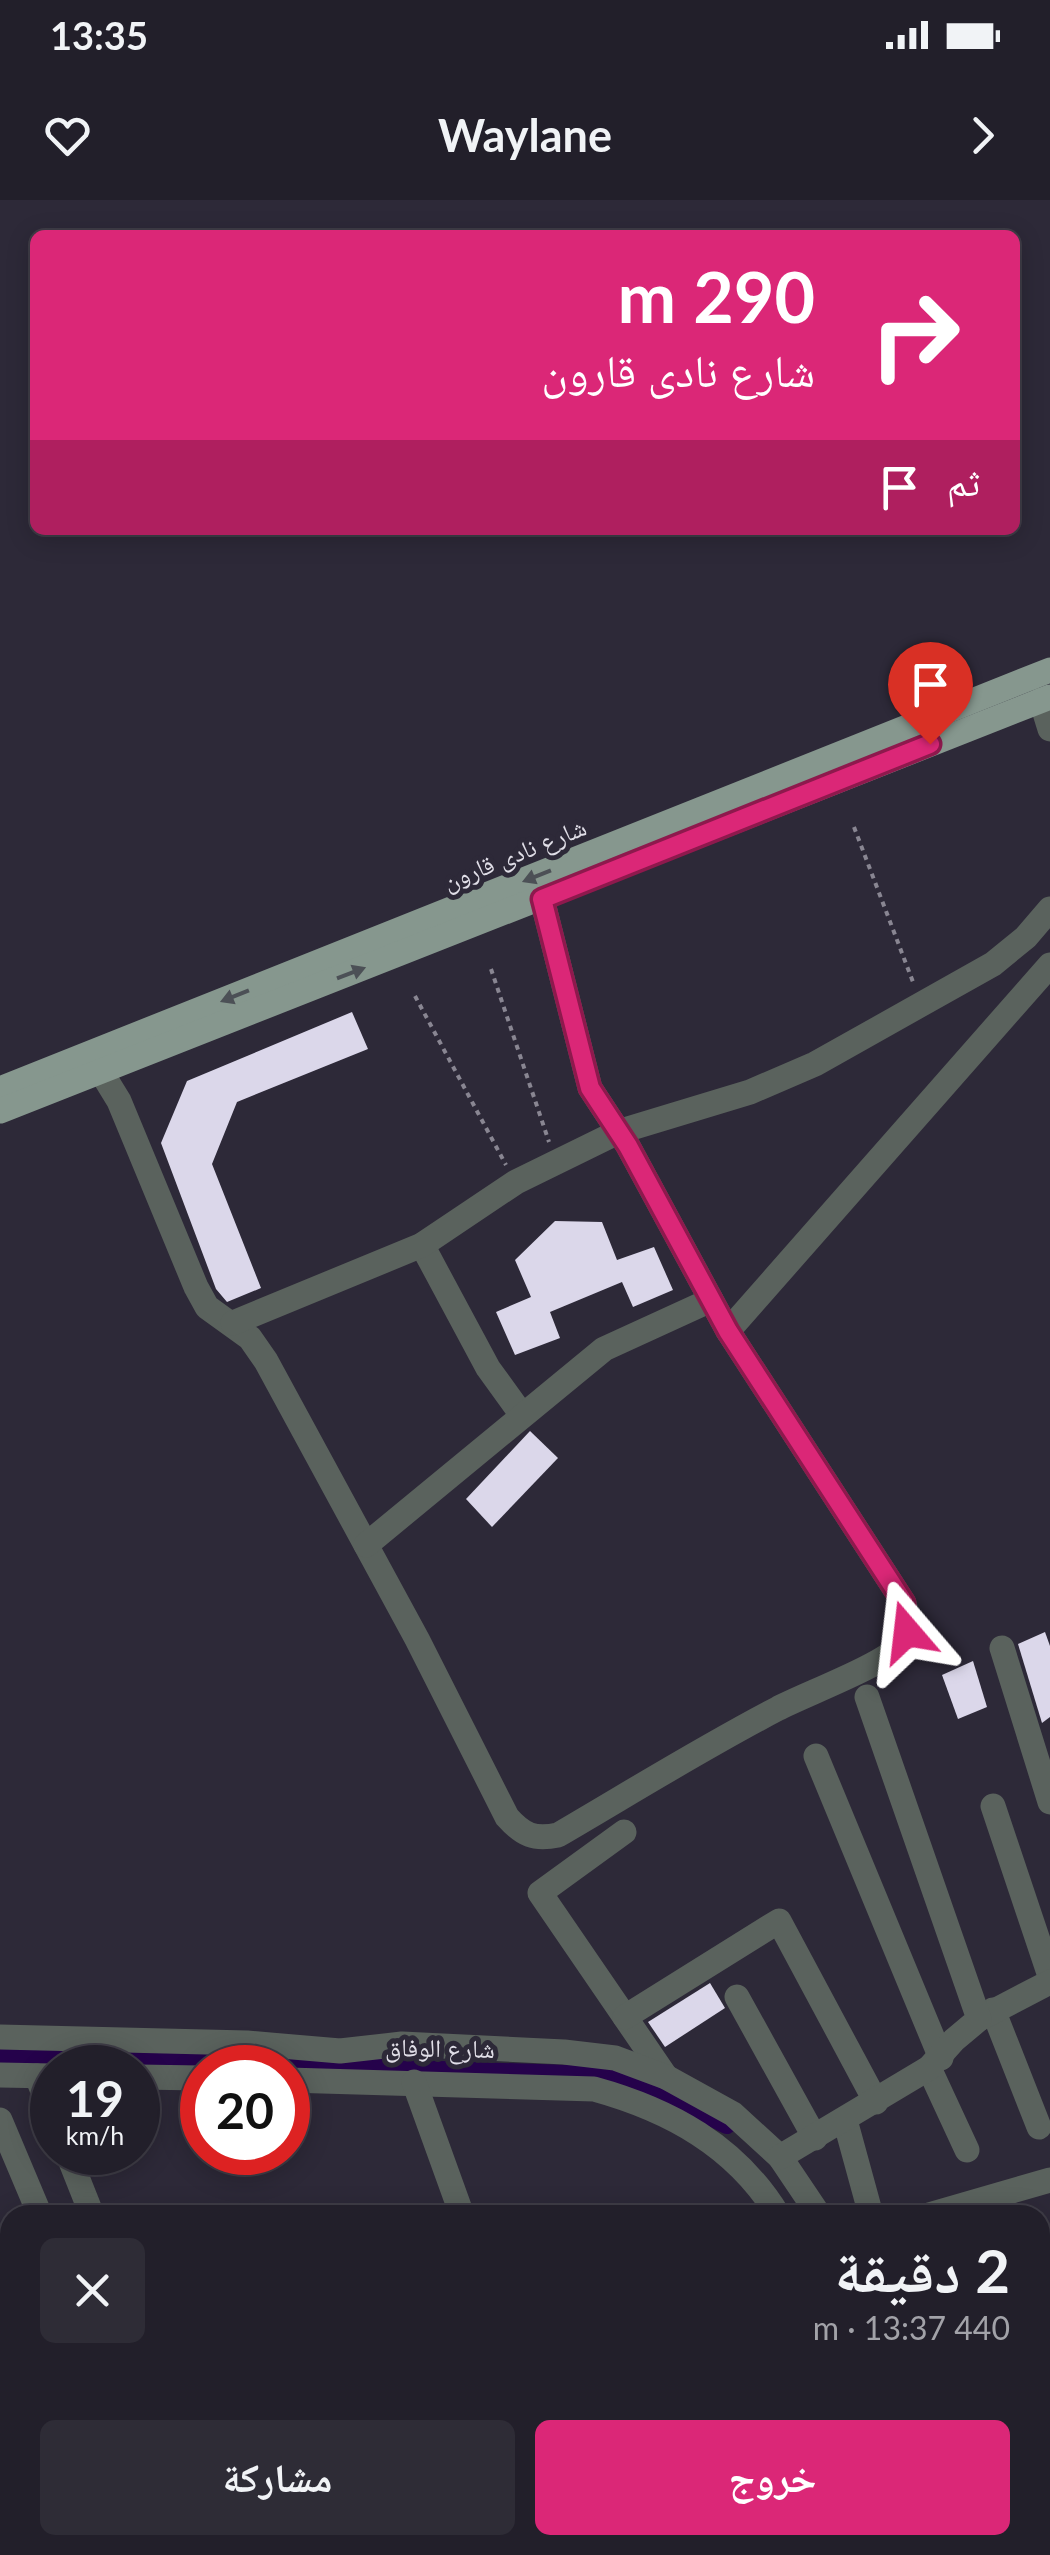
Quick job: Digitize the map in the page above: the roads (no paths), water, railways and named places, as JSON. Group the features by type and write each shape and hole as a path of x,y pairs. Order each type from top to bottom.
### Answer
{"main road":[{"name":"شارع نادى قارون","path":"0,1089 97,1061 542,899 1050,670"},
{"name":"شارع نادى قارون","path":"0,1111 97,1061 815,778 1046,699"}],"street":[{"path":"1046,699 1050,729"},
{"path":"97,1061 196,1287 207,1307 250,1338 266,1361 444,1690 507,1817 520,1831 537,1839 558,1835 776,1709 882,1659 898,1648 907,1632 904,1603 728,1331 590,1088 542,899"},
{"path":"232,1324 422,1245 555,1160 618,1132 750,1092 815,1064 993,964 1026,937 1050,909"},
{"path":"728,1331 1050,966"},
{"path":"422,1245 488,1368 522,1415"},
{"path":"366,1545 604,1349 711,1300"},
{"path":"1002,1648 1043,1756 1050,1802"},
{"path":"868,1697 986,2014 1039,2127"},
{"path":"816,1756 967,2150"},
{"path":"780,2157 876,2102 935,2063 954,2040 986,2014 1050,1979 993,1806"},
{"path":"624,1832 540,1893 666,2077"},
{"path":"625,2017 779,1921 876,2102"},
{"path":"738,1997 815,2138"},
{"name":"شارع الوفاق","path":"0,2037 247,2043 340,2050 402,2044 615,2058 666,2077 733,2114 780,2157 812,2205"},
{"path":"0,2076 30,2076"},
{"name":"شارع الوفاق","path":"310,2080 594,2089 635,2100 674,2117 710,2140 742,2168 770,2205"},
{"path":"414,2082 458,2205"},
{"path":"0,2120 36,2205"},
{"path":"845,2120 868,2205"},
{"path":"76,2175 88,2205"},
{"path":"964,2205 1050,2180"}],"waterway":[{"path":"0,2057 630,2077 727,2124"}]}
